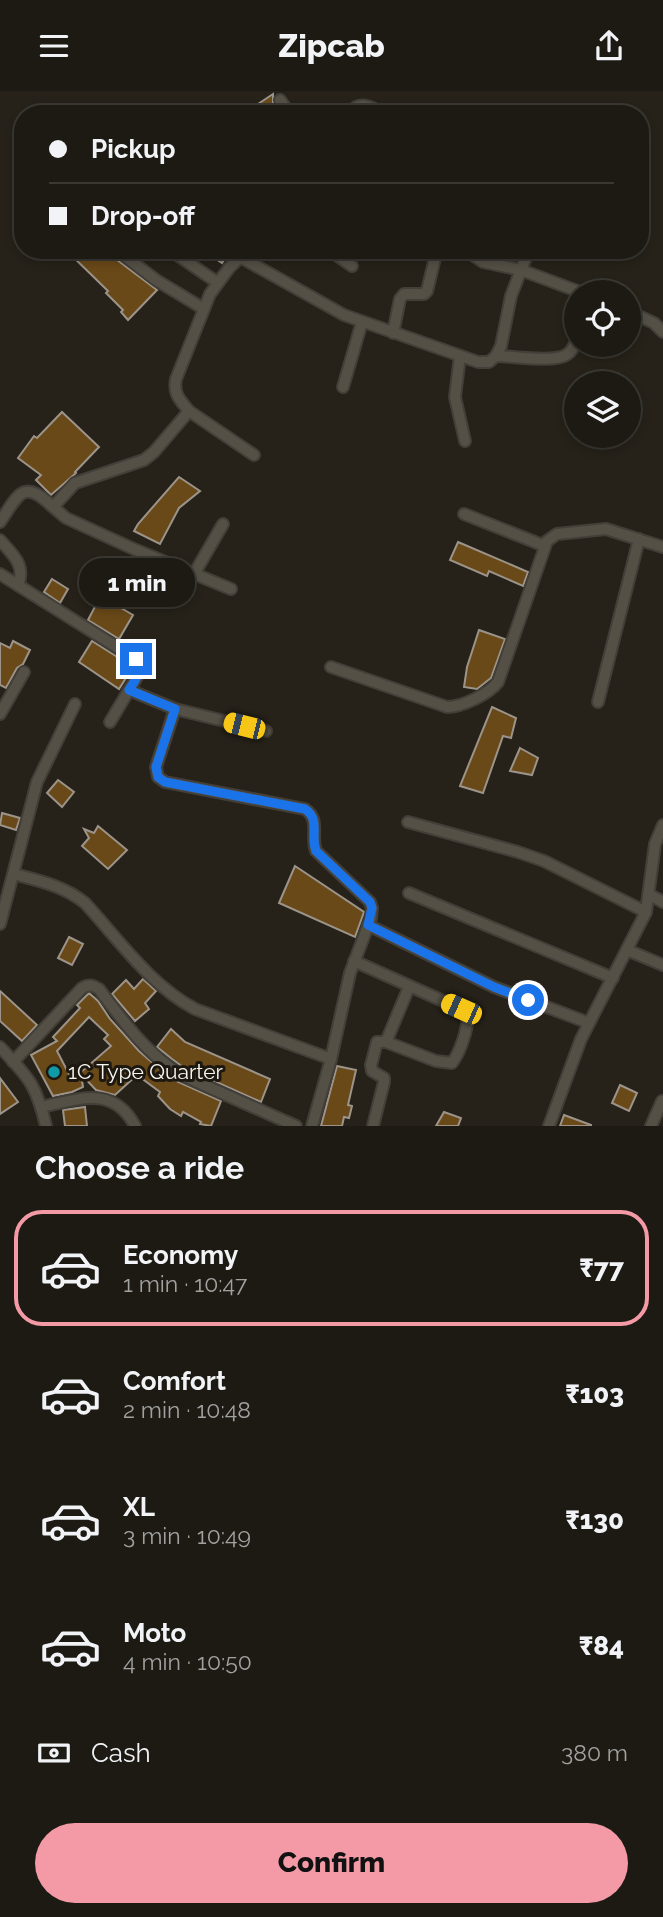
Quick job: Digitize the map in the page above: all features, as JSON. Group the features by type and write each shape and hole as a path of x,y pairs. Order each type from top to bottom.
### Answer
{"street":[{"path":"281,100 284,105"},
{"path":"129,259 156,280 204,309"},
{"path":"183,259 218,283"},
{"path":"239,259 218,283 204,309 174,389 176,396 190,411 254,455"},
{"path":"252,259 344,315 478,362 489,362 501,346 511,296 525,259"},
{"path":"343,259 352,265"},
{"path":"393,333 400,299 404,294 424,294 427,291 435,259"},
{"path":"478,259 521,270 564,286"},
{"path":"641,317 654,323 663,332"},
{"path":"343,387 362,322"},
{"path":"460,356 455,397 465,441"},
{"path":"496,356 564,356"},
{"path":"53,507 75,483 144,460 190,411"},
{"path":"0,522 18,495 33,490 66,518 232,589"},
{"path":"464,514 545,546"},
{"path":"194,574 223,524"},
{"path":"331,667 447,707 455,706 490,691 500,677 545,546 551,536 598,530 616,531 663,547"},
{"path":"598,702 639,539"},
{"path":"0,540 20,562 22,577 19,585"},
{"path":"0,574 136,659 141,666 140,673 110,722"},
{"path":"0,714 24,672"},
{"path":"129,690 175,709 266,731"},
{"path":"0,924 37,782 75,704"},
{"path":"175,709 156,767 158,777 165,782 305,809 312,814 315,822 313,843 316,851 370,902 372,908 354,961 312,1126"},
{"path":"408,822 544,861 646,912"},
{"path":"549,1126 589,1023 646,912 653,854 663,825"},
{"path":"14,874 57,885 72,892 163,989 179,1000 195,1009 331,1059"},
{"path":"409,893 613,978"},
{"path":"650,895 663,901"},
{"path":"368,925 494,987 589,1023"},
{"path":"627,950 663,964"},
{"path":"354,961 461,1009 467,1014 468,1020 452,1063 444,1063 386,1042 381,1041 375,1045 372,1071 384,1078 384,1082 373,1126"},
{"path":"13,1062 82,988 93,986 140,1042 164,1065 296,1126"},
{"path":"386,1042 409,986"},
{"path":"0,1047 30,1079 46,1126"},
{"path":"41,1107 97,1097 107,1099 116,1104 135,1126"},
{"path":"651,1126 662,1101"}],"building":[{"path":"273,94 274,105 256,105"},
{"path":"75,259 116,259 157,290 128,320 121,312 123,310 106,293 108,291"},
{"path":"62,412 99,447 76,473 51,495 36,480 41,475 18,458 34,436 37,438"},
{"path":"179,477 200,491 179,508 160,544 134,531 138,524"},
{"path":"458,542 528,572 523,586 489,571 487,576 450,560"},
{"path":"148,563 165,570 160,583 143,577"},
{"path":"52,579 68,589 60,603 44,592"},
{"path":"99,599 133,615 119,639 88,620"},
{"path":"479,630 505,639 491,678 477,689 464,687 467,667"},
{"path":"13,641 30,650 6,688 0,685 0,643 10,648"},
{"path":"92,641 130,665 131,670 119,689 79,662"},
{"path":"492,707 516,718 511,738 503,736 483,793 460,786"},
{"path":"520,748 538,758 532,775 510,771"},
{"path":"58,780 74,792 62,807 47,793"},
{"path":"2,813 20,818 16,830 0,825"},
{"path":"98,826 127,850 108,869 82,846 89,838 84,829 94,833"},
{"path":"295,866 364,912 355,937 279,903"},
{"path":"69,937 83,944 72,965 58,958"},
{"path":"143,979 156,991 145,1003 149,1009 135,1021 112,994 126,980 134,989"},
{"path":"0,991 37,1025 22,1041 0,1021"},
{"path":"89,993 139,1051 162,1071 176,1081 221,1101 211,1126 200,1124 201,1122 183,1112 181,1116 170,1109 158,1096 160,1092 137,1075 115,1095 96,1090 81,1074 83,1087 53,1096 31,1055 57,1041 53,1037 80,1008 77,1005","holes":["89,1017 108,1035 104,1039 111,1046 72,1080 57,1051"]},
{"path":"171,1029 185,1042 270,1079 261,1102 183,1067 157,1047"},
{"path":"337,1066 356,1070 348,1105 352,1106 349,1118 344,1117 342,1126 321,1126"},
{"path":"0,1078 18,1102 0,1114"},
{"path":"620,1085 637,1093 629,1111 612,1103"},
{"path":"85,1107 87,1126 65,1126 63,1110"},
{"path":"444,1112 461,1118 458,1126 436,1126"},
{"path":"564,1115 591,1125 591,1126 560,1126"}],"place":[{"name":"1C Type Quarter","path":"54,1072"}],"route":[{"path":"136,659 141,666 140,673 129,690 175,709 156,767 158,777 165,782 305,809 312,814 315,822 313,843 316,851 370,902 372,908 368,925 494,987 528,1000"}]}
